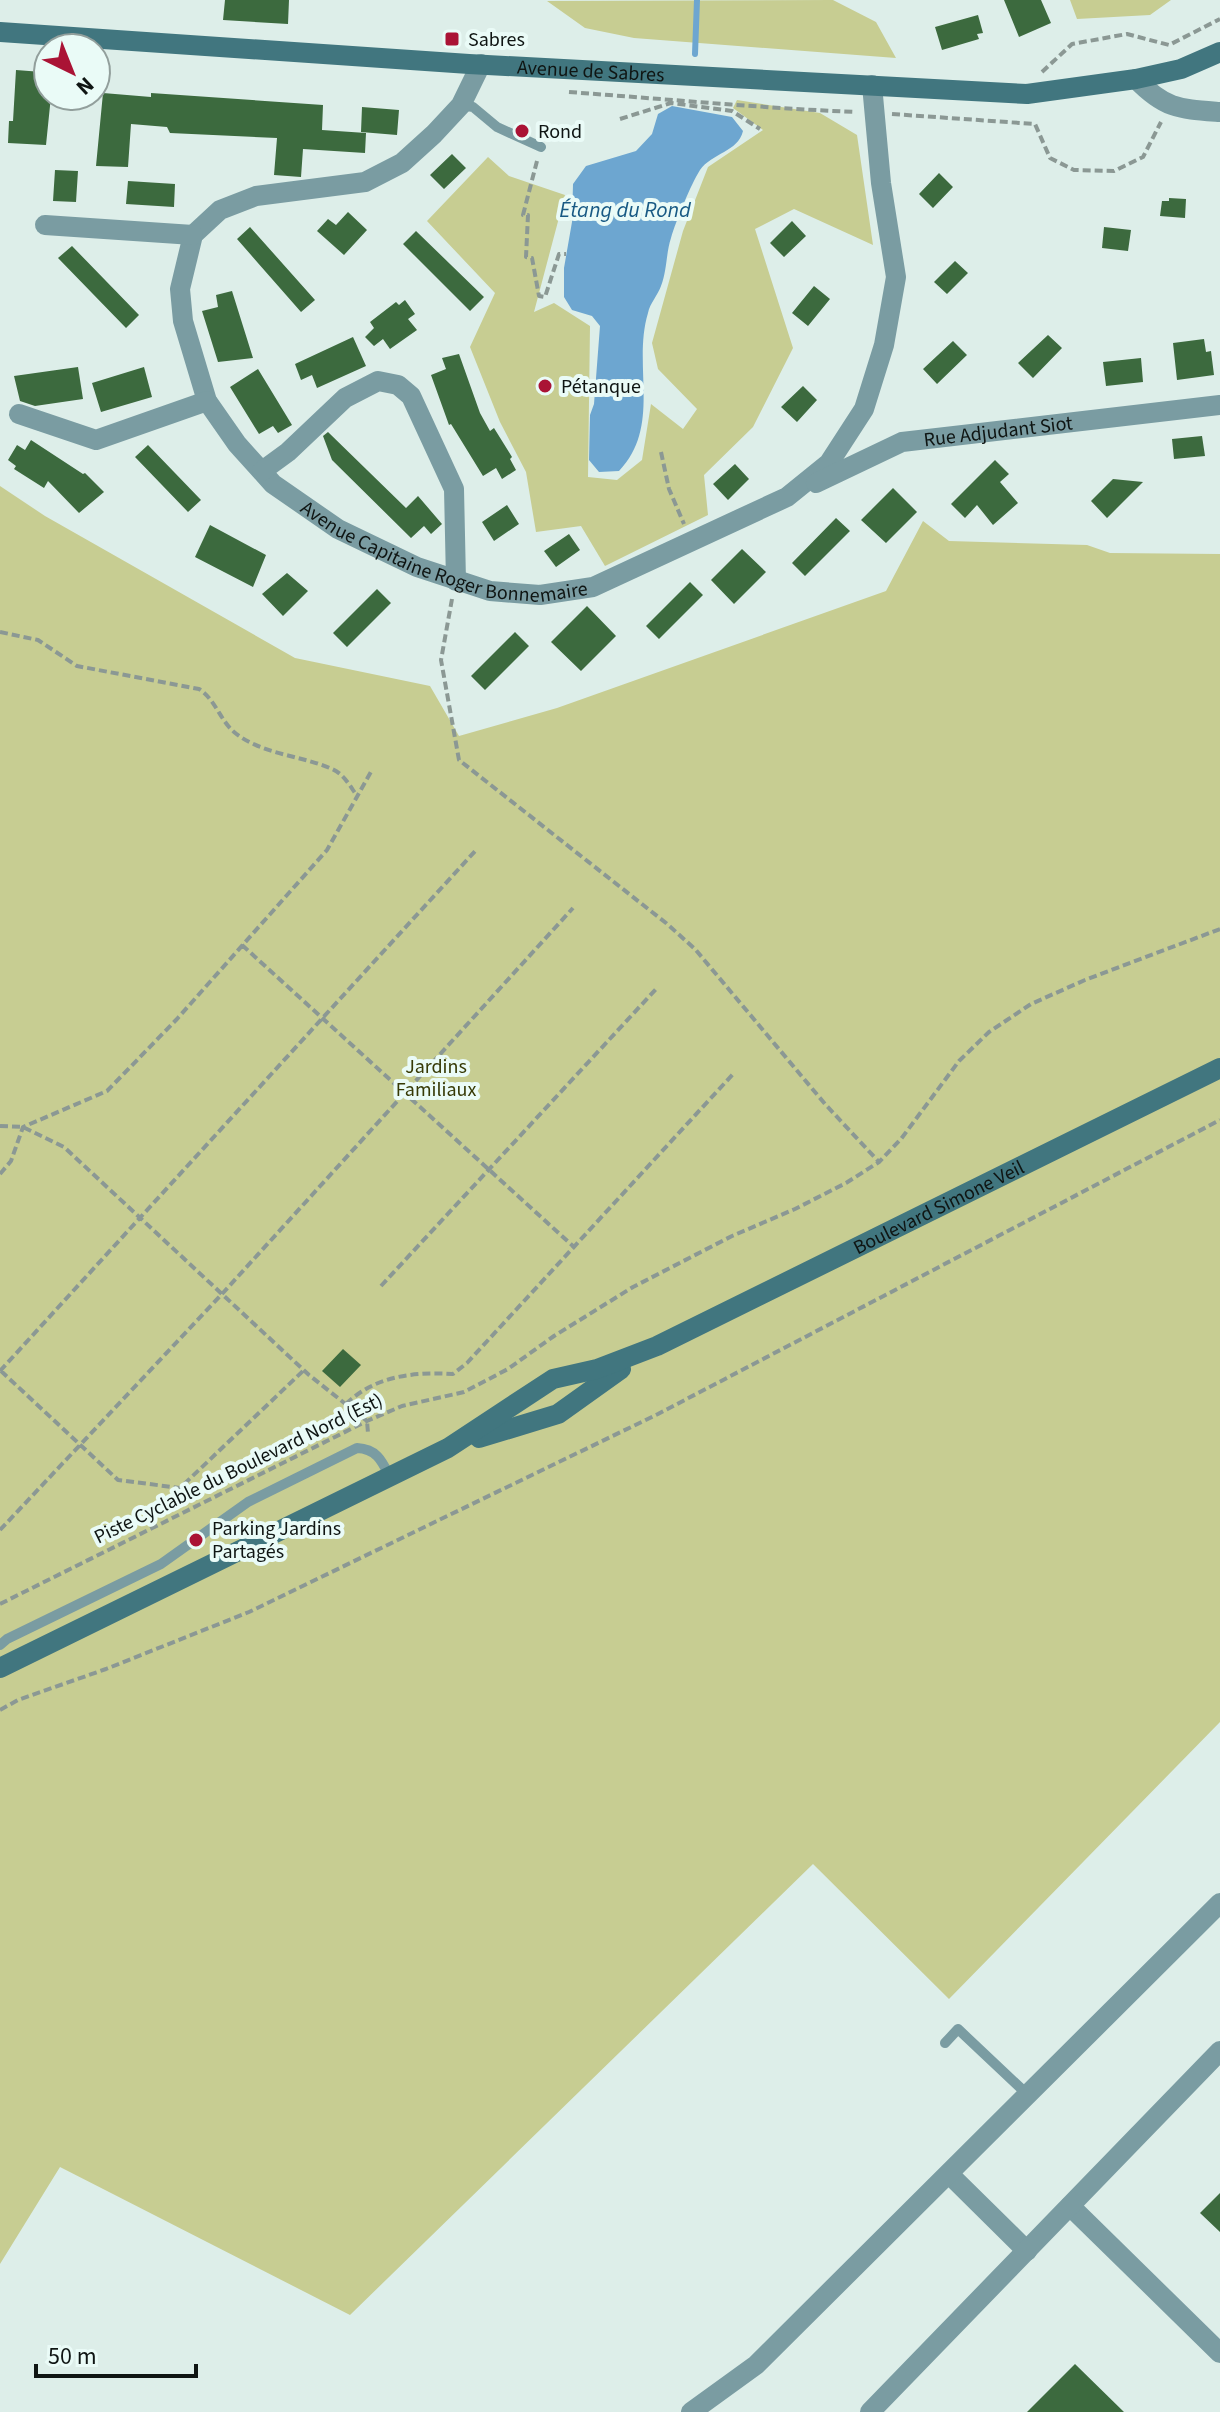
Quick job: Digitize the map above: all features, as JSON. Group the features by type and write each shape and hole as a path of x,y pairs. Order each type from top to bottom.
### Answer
{"main road":[{"name":"Avenue de Sabres","path":"0,32 481,64 1027,94 1136,79 1181,69 1220,52"},
{"name":"Boulevard Simone Veil","path":"0,1668 448,1448 553,1379 597,1369 657,1346 1220,1068"},
{"name":"Boulevard Simone Veil","path":"448,1448 558,1414 657,1346"}],"street":[{"path":"45,225 193,235 220,210 256,196 365,182 402,163 434,134 461,105 481,64"},
{"path":"1136,79 1154,98 1184,110 1220,112"},
{"name":"Avenue Capitaine Roger Bonnemaire","path":"193,235 180,289 186,335 207,401 237,444 273,484 338,529 417,567 456,581 490,591 540,595 593,587 787,497 829,463 864,409 884,345 896,277 881,183 872,85"},
{"path":"262,471 288,452 345,398 378,381 398,385 411,396 454,489 456,581"},
{"path":"19,414 96,440 207,401"},
{"name":"Rue Adjudant Siot","path":"787,497 902,442 1220,405"},
{"path":"691,2412 756,2365 1220,1903"},
{"path":"870,2412 1220,2051"},
{"path":"949,2174 1027,2251"},
{"path":"1070,2206 1220,2353"}],"lane":[{"path":"461,105 473,107 497,127 541,147"},
{"path":"0,1645 161,1564 248,1502 357,1448 368,1449 378,1455 390,1477"},
{"path":"945,2043 958,2029 1028,2095"}],"path":[{"path":"1033,79 1072,44 1127,34 1169,45 1220,19"},
{"path":"560,91 770,109 1035,124 1050,158 1074,170 1114,171 1143,157 1170,104"},
{"path":"620,119 671,103 732,111 760,129"},
{"path":"541,147 523,215 528,215 526,257 532,258 539,296 545,297 559,254 566,254"},
{"path":"661,452 669,489 693,540"},
{"path":"456,581 441,660 459,760 695,949 825,1104 879,1162"},
{"path":"0,632 38,640 77,666 199,689 207,694 234,732 265,748 333,769 345,778 357,796"},
{"path":"0,1174 11,1161 23,1127 107,1091 242,945 327,850 372,770"},
{"path":"304,1370 180,1488 118,1480 0,1371 477,849"},
{"path":"0,1530 222,1294 573,908"},
{"name":"Piste Cyclable du Boulevard Nord (Est)","path":"0,1604 367,1421 402,1406 464,1392 508,1369 633,1287 732,1236 808,1203 879,1162 901,1139 959,1061 989,1032 1020,1011 1085,980 1220,929"},
{"path":"242,945 574,1247"},
{"path":"381,1286 657,988"},
{"path":"346,1404 357,1393 381,1381 416,1372 453,1374 467,1363 734,1073"},
{"path":"0,1710 18,1700 249,1612 545,1469 672,1407 1220,1120"},
{"path":"0,1126 23,1127 64,1147 304,1370 367,1421"}],"green space":[{"path":"833,0 876,22 896,58 634,38 585,28 547,1"},
{"path":"1070,0 1171,0 1150,15 1077,19"},
{"path":"737,100 820,113 857,135 873,245 794,209 755,229 793,348 753,427 704,475 708,515 605,566 581,526 536,532 526,472 500,422 470,347 495,293 427,221 488,157 509,176 565,195 534,312 554,303 590,326 588,477 617,480 642,460 651,404 683,429 697,409 658,369 652,343 683,231 708,167 763,130 733,108"},
{"name":"Jardins Familiaux","path":"0,486 45,516 295,658 430,686 459,736 557,708 886,591 923,521 949,541 1087,545 1110,553 1220,554 1220,1722 949,1999 813,1864 350,2315 60,2167 0,2264"}],"water":[{"name":"Étang du Rond","path":"672,106 732,117 743,131 736,144 705,164 692,184 669,244 660,289 649,309 644,333 644,395 639,435 632,453 619,471 599,472 589,460 590,415 594,404 600,326 592,316 572,310 564,297 573,184 586,166 636,151 652,134 658,114"}],"building":[{"path":"225,0 289,0 288,24 223,20"},
{"path":"1004,0 1041,0 1051,23 1019,37"},
{"path":"978,15 983,33 977,34 979,39 942,50 935,27"},
{"path":"16,70 32,71 32,112 49,112 46,145 8,143 9,121 13,121"},
{"path":"151,93 323,105 322,130 366,133 365,153 303,149 301,177 274,175 277,138 170,133 167,127 131,124 128,167 96,166 101,112 112,112 112,94 151,97"},
{"path":"362,107 399,110 397,135 361,132"},
{"path":"452,154 466,168 444,189 430,175"},
{"path":"55,170 78,171 76,202 53,201"},
{"path":"939,173 953,187 933,208 919,194"},
{"path":"128,181 175,184 174,207 126,204"},
{"path":"1169,198 1186,199 1185,218 1160,216 1162,201 1169,201"},
{"path":"348,212 367,230 344,255 317,231 328,219 336,225"},
{"path":"792,221 806,236 784,257 770,243"},
{"path":"250,227 315,300 301,312 237,239"},
{"path":"1104,227 1131,230 1128,251 1102,248"},
{"path":"416,231 484,297 470,311 403,244"},
{"path":"72,246 139,315 126,328 58,258"},
{"path":"955,261 968,273 947,294 934,282"},
{"path":"814,286 830,299 808,326 792,313"},
{"path":"232,291 253,358 218,362 202,311 218,307 216,295"},
{"path":"405,300 415,314 408,319 417,330 390,349 383,339 374,346 365,337 374,328 370,322 396,302 399,305"},
{"path":"1048,335 1062,348 1033,378 1018,363"},
{"path":"353,337 366,366 317,388 312,375 301,380 295,364"},
{"path":"1204,339 1206,352 1211,351 1214,375 1177,380 1173,343"},
{"path":"953,341 967,355 937,384 923,369"},
{"path":"459,354 480,413 490,431 494,428 512,457 510,459 516,470 502,479 496,468 483,476 449,425 431,375 446,369 442,358"},
{"path":"1141,358 1143,382 1106,386 1103,362"},
{"path":"78,367 83,399 35,406 20,401 14,376"},
{"path":"144,367 152,397 101,412 92,383"},
{"path":"258,369 292,425 278,433 273,426 259,434 230,387"},
{"path":"803,386 817,400 797,422 781,407"},
{"path":"328,432 406,508 418,496 442,524 431,534 424,526 411,538 332,460 323,436"},
{"path":"1202,436 1205,456 1174,459 1172,439"},
{"path":"31,440 85,473 104,492 79,513 48,481 44,488 14,469 16,466 8,460 17,445 25,450"},
{"path":"148,445 201,500 188,512 135,457"},
{"path":"995,460 1009,474 1000,482 1018,503 993,525 977,505 965,518 951,504"},
{"path":"735,464 749,479 728,500 713,484"},
{"path":"1113,479 1143,482 1107,518 1091,501"},
{"path":"893,488 917,512 886,543 861,520"},
{"path":"507,505 519,524 494,541 482,522"},
{"path":"836,518 850,531 805,576 792,563"},
{"path":"210,525 266,555 253,587 195,557"},
{"path":"569,534 580,550 556,567 544,551"},
{"path":"742,549 766,572 734,604 711,580"},
{"path":"287,573 308,591 283,616 262,594"},
{"path":"690,582 703,595 659,639 646,626"},
{"path":"377,589 391,603 347,647 333,633"},
{"path":"587,606 616,636 581,671 551,642"},
{"path":"515,632 529,646 485,690 471,676"},
{"path":"343,1349 361,1365 340,1387 322,1371"},
{"path":"1220,2193 1220,2232 1200,2213"},
{"path":"1075,2364 1124,2412 1027,2412"}],"waterway":[{"path":"695,54 697,0"}],"place":[{"name":"Sabres","path":"452,39"},
{"name":"Rond","path":"522,131"},
{"name":"Pétanque","path":"545,386"},
{"name":"Parking Jardins Partagés","path":"196,1540"}]}
